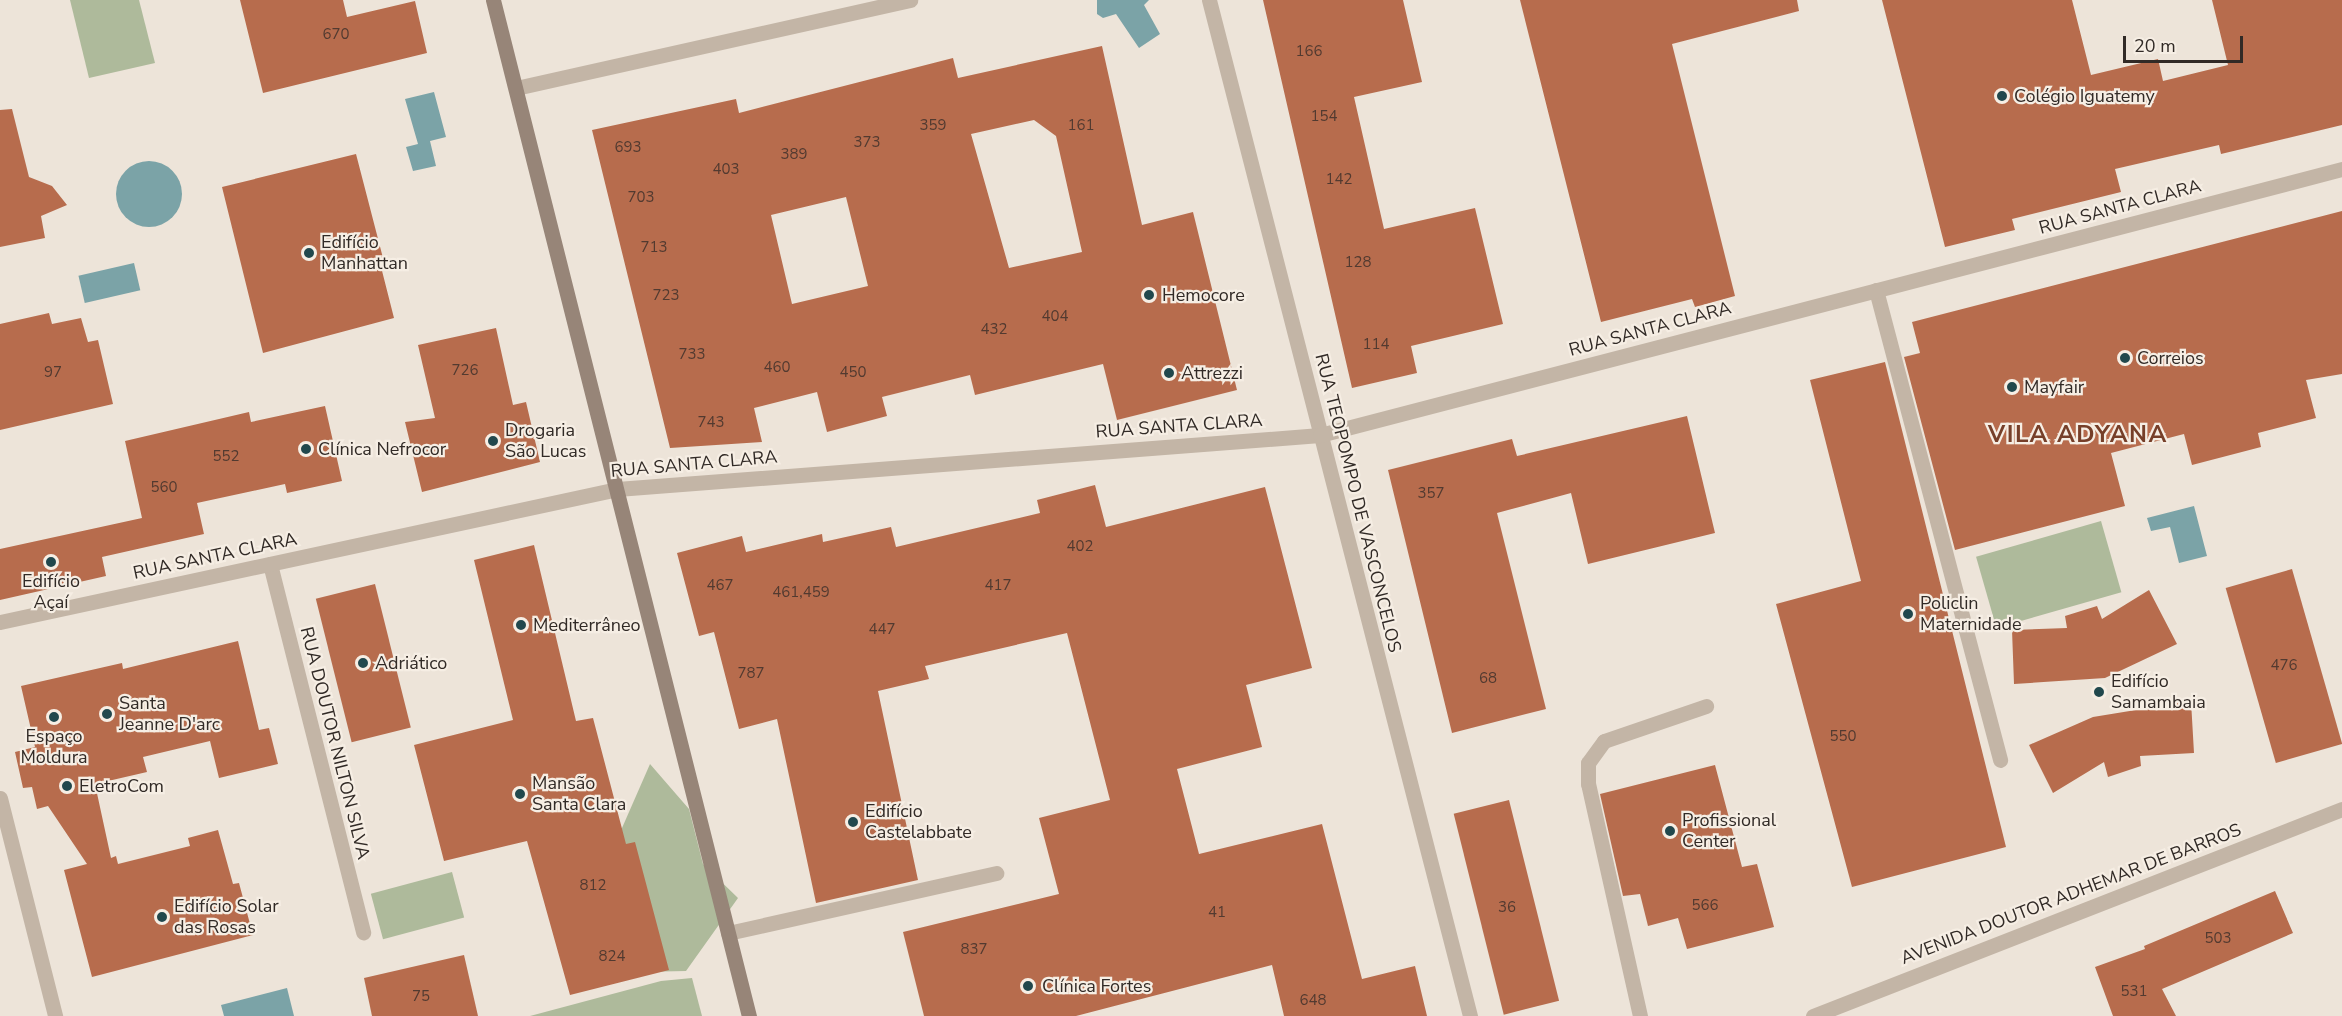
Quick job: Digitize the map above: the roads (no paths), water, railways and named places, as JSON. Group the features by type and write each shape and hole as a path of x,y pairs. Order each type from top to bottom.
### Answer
{"main road":[{"path":"494,0 749,1016"}],"street":[{"path":"516,88 910,0"},
{"name":"RUA TEOPOMPO DE VASCONCELOS","path":"1209,0 1470,1016"},
{"name":"RUA SANTA CLARA","path":"0,622 617,489 1320,435 2342,169"},
{"path":"1876,290 2000,760"},
{"name":"RUA DOUTOR NILTON SILVA","path":"270,564 363,932"},
{"path":"1640,1016 1588,784 1588,763 1604,741 1706,706"},
{"path":"0,798 55,1016"},
{"name":"AVENIDA DOUTOR ADHEMAR DE BARROS","path":"1813,1016 2342,809"},
{"path":"728,933 996,873"}],"water":[{"path":"1097,0 1149,0 1144,5 1160,34 1139,48 1116,14 1103,18 1097,14"},
{"path":"434,92 446,137 430,141 436,166 413,171 406,147 418,144 405,99"},
{"path":"149,161 162,164 172,171 179,181 182,194 179,207 172,217 162,224 149,227 136,224 126,217 119,207 116,194 119,181 126,171 136,164"},
{"path":"134,263 140,290 85,303 78,276"},
{"path":"2194,506 2207,556 2179,563 2170,527 2151,531 2147,518"},
{"path":"287,988 294,1016 224,1016 221,1005"}],"place":[{"name":"Colégio Iguatemy","path":"2002,96"},
{"name":"Edifício Manhattan","path":"309,253"},
{"name":"Hemocore","path":"1149,295"},
{"name":"Correios","path":"2125,358"},
{"name":"Attrezzi","path":"1169,373"},
{"name":"Mayfair","path":"2012,387"},
{"name":"Drogaria São Lucas","path":"493,441"},
{"name":"Clínica Nefrocor","path":"306,449"},
{"name":"Edifício Açaí","path":"51,562"},
{"name":"Policlin Maternidade","path":"1908,614"},
{"name":"Mediterrâneo","path":"521,625"},
{"name":"Adriático","path":"363,663"},
{"name":"Edifício Samambaia","path":"2099,692"},
{"name":"Santa Jeanne D'arc","path":"107,714"},
{"name":"Espaço Moldura","path":"54,717"},
{"name":"EletroCom","path":"67,786"},
{"name":"Mansão Santa Clara","path":"520,794"},
{"name":"Edifício Castelabbate","path":"853,822"},
{"name":"Profissional Center","path":"1670,831"},
{"name":"Edifício Solar das Rosas","path":"162,917"},
{"name":"Clínica Fortes","path":"1028,986"}],"district":[{"name":"VILA ADYANA","path":"2078,435"}]}
